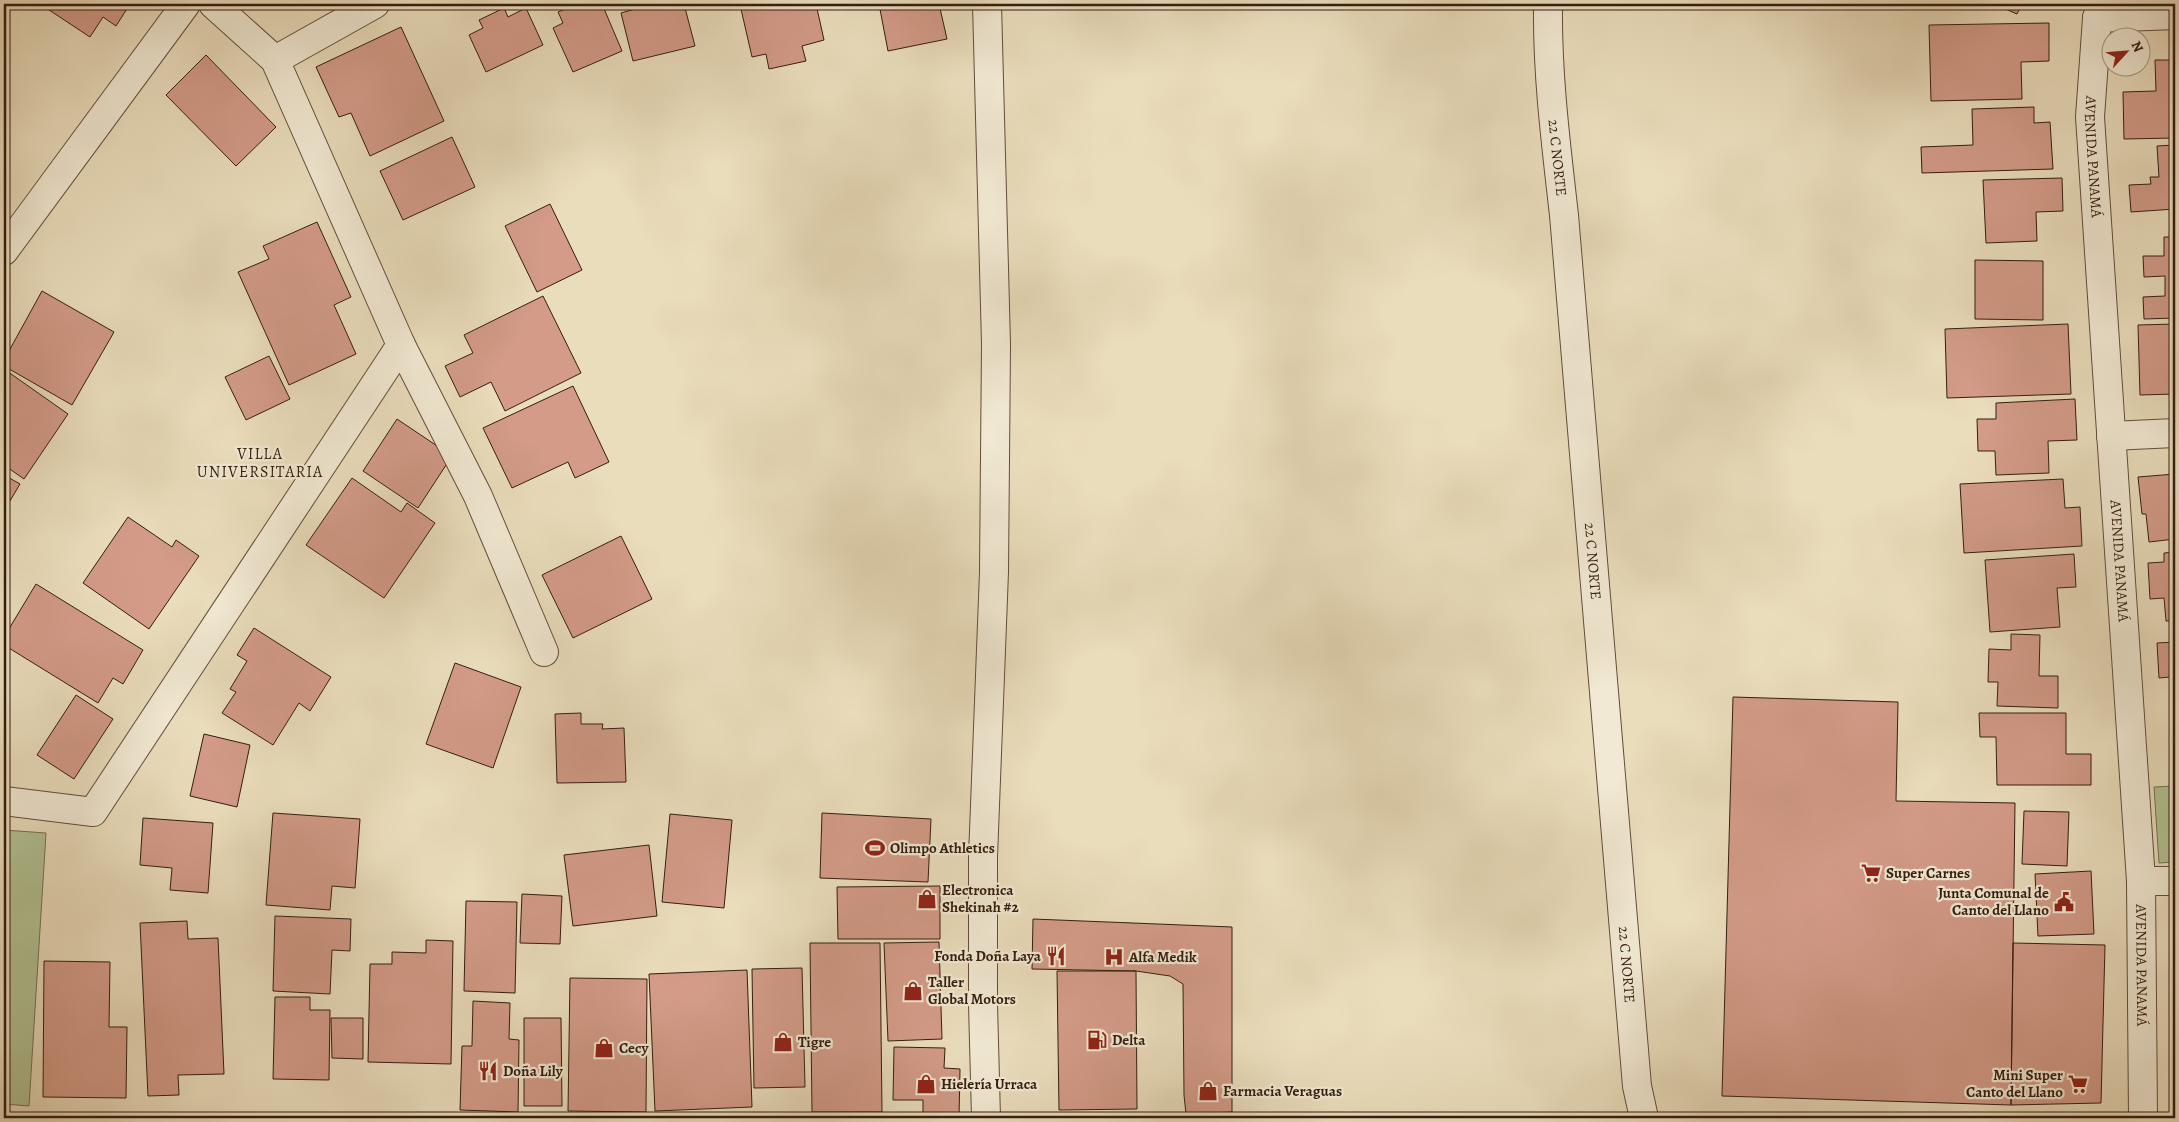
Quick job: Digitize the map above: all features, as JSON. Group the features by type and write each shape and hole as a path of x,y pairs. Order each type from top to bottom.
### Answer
{"street":[{"path":"4,251 186,4"},
{"path":"213,4 275,60 401,345 478,496 544,652"},
{"path":"275,60 375,4"},
{"path":"986,1118 983,1004 983,857 994,572 996,344 987,4"},
{"name":"22 C NORTE","path":"1548,4 1548,42 1554,118 1564,215 1637,1086 1644,1118"},
{"path":"2099,11 2175,15"},
{"name":"AVENIDA PANAMÁ","path":"2099,11 2090,117 2141,881 2143,1118"},
{"path":"4,801 94,812 401,345"},
{"path":"2111,436 2175,433"},
{"path":"2141,881 2175,881"}],"green space":[{"path":"2175,786 2175,862 2159,863 2154,787"},
{"path":"4,830 46,833 29,1106 4,1104"}],"building":[{"path":"40,4 130,4 116,26 103,17 90,37"},
{"path":"577,4 602,4 622,51 573,72 553,28 563,23 558,12"},
{"path":"684,4 695,46 633,61 621,13 635,9 634,5"},
{"path":"765,4 816,4 824,40 802,46 806,61 769,69 766,54 752,57 741,9"},
{"path":"879,4 939,4 947,39 888,51"},
{"path":"1994,4 2022,4 2017,14"},
{"path":"504,8 508,17 526,8 543,45 486,72 469,35 483,28 479,20"},
{"path":"2049,23 2049,61 2021,62 2022,99 1931,101 1929,25"},
{"path":"401,27 444,121 370,156 351,113 339,117 316,67"},
{"path":"2174,54 2175,138 2124,139 2123,92 2156,91 2155,60 2174,60"},
{"path":"206,55 276,127 236,166 166,95"},
{"path":"2034,107 2034,123 2050,122 2053,169 1922,173 1921,147 1973,145 1972,109"},
{"path":"452,137 475,187 403,220 380,171"},
{"path":"2175,145 2175,209 2131,212 2129,185 2151,184 2150,177 2159,177 2157,146"},
{"path":"2062,178 2063,211 2036,212 2037,241 1986,243 1983,180"},
{"path":"550,204 582,270 537,292 505,226"},
{"path":"317,222 351,297 334,305 356,354 289,385 238,272 269,259 263,246"},
{"path":"2164,237 2175,237 2175,318 2144,319 2143,297 2165,296 2165,276 2144,277 2143,256 2164,256"},
{"path":"1975,260 2043,261 2043,320 1975,319"},
{"path":"42,291 114,332 72,405 4,366 4,360"},
{"path":"543,296 581,373 505,411 491,382 460,397 445,366 473,353 464,335"},
{"path":"2068,324 2071,394 1947,398 1945,329"},
{"path":"2175,324 2175,394 2140,395 2138,325"},
{"path":"269,356 290,399 246,420 225,377"},
{"path":"4,369 68,414 24,479 4,465"},
{"path":"573,386 609,462 575,478 568,462 512,488 483,428"},
{"path":"2075,399 2077,440 2048,441 2049,473 1996,475 1995,451 1978,451 1977,419 1996,419 1996,403"},
{"path":"397,419 452,456 418,508 363,471"},
{"path":"2175,474 2175,539 2149,542 2146,514 2142,514 2138,477"},
{"path":"4,475 20,484 4,511"},
{"path":"352,478 401,512 407,503 435,523 384,598 306,545"},
{"path":"2063,479 2065,508 2080,507 2082,546 1964,553 1960,484"},
{"path":"128,517 172,547 176,540 199,556 149,629 83,583"},
{"path":"621,536 652,599 573,638 542,575"},
{"path":"2175,552 2175,621 2166,621 2164,598 2150,599 2148,563 2164,562 2164,553"},
{"path":"2074,554 2076,587 2057,588 2060,627 1990,632 1985,560"},
{"path":"36,584 143,650 123,684 113,678 98,703 4,645 4,637"},
{"path":"254,628 331,677 310,711 299,703 273,745 222,713 236,692 230,689 247,661 237,655"},
{"path":"2011,634 2040,635 2039,676 2058,676 2058,708 1997,706 1998,682 1988,682 1989,649 2011,650"},
{"path":"2175,642 2175,702 2172,702 2170,677 2159,678 2157,643"},
{"path":"455,663 521,687 493,768 426,744"},
{"path":"76,695 113,719 74,779 37,755"},
{"name":"Super Carnes","path":"1733,697 1898,702 1896,801 2015,803 2011,1105 1722,1096"},
{"path":"581,713 581,724 603,724 602,729 624,728 626,782 557,783 555,714"},
{"path":"1979,713 2066,713 2066,754 2091,754 2091,785 1997,785 1996,737 1980,737"},
{"path":"204,734 250,745 237,807 190,796"},
{"path":"2024,811 2069,812 2067,866 2022,864"},
{"path":"273,813 360,819 355,888 332,886 330,910 266,905"},
{"name":"Olimpo Athletics","path":"822,813 931,819 928,882 820,878"},
{"path":"670,814 732,820 724,908 662,902"},
{"path":"143,818 213,823 208,893 170,890 172,868 140,865"},
{"path":"649,845 657,916 573,926 564,855"},
{"path":"2091,871 2094,934 2038,936 2035,874"},
{"path":"940,886 940,939 838,939 837,887"},
{"path":"522,894 562,896 560,944 520,943"},
{"path":"466,901 517,902 515,993 464,991"},
{"path":"275,916 351,919 350,951 332,950 330,994 273,991"},
{"path":"1033,919 1232,927 1232,1112 1186,1114 1184,1095 1183,984 1170,976 1136,971 1032,969"},
{"path":"187,921 188,939 218,938 224,1074 178,1075 179,1095 148,1096 140,923"},
{"path":"426,940 453,941 451,1064 368,1062 370,964 392,964 392,952 426,953"},
{"name":"Taller Global Motors","path":"939,942 942,1039 888,1041 884,943"},
{"path":"810,943 880,943 882,1112 812,1112"},
{"path":"2013,943 2105,945 2101,1103 2011,1105"},
{"path":"44,961 110,962 109,1027 127,1027 126,1098 43,1097"},
{"path":"802,968 805,1087 754,1088 752,969"},
{"path":"747,970 752,1107 655,1111 649,974"},
{"name":"Delta","path":"1057,971 1136,971 1137,1109 1059,1110"},
{"path":"570,978 647,979 646,1112 568,1111"},
{"path":"275,997 310,997 310,1010 330,1010 329,1080 273,1079"},
{"path":"473,1001 510,1003 509,1039 519,1040 518,1112 460,1110 462,1046 472,1046"},
{"path":"331,1018 363,1018 363,1059 332,1058"},
{"path":"524,1018 561,1018 562,1106 524,1106"},
{"name":"Hielería Urraca","path":"894,1047 945,1048 944,1068 960,1069 959,1118 923,1118 923,1100 893,1100"}],"place":[{"name":"Olimpo Athletics","path":"875,848"},
{"name":"Super Carnes","path":"1871,873"},
{"name":"Electronica Shekinah #2","path":"927,899"},
{"name":"Junta Comunal de Canto del Llano","path":"2064,902"},
{"name":"Fonda Doña Laya","path":"1056,956"},
{"name":"Alfa Medik","path":"1114,957"},
{"name":"Taller Global Motors","path":"913,991"},
{"name":"Delta","path":"1097,1040"},
{"name":"Tigre","path":"783,1042"},
{"name":"Cecy","path":"604,1048"},
{"name":"Doña Lily","path":"488,1071"},
{"name":"Hielería Urraca","path":"926,1084"},
{"name":"Mini Super Canto del Llano","path":"2078,1084"},
{"name":"Farmacia Veraguas","path":"1208,1091"}],"district":[{"name":"VILLA UNIVERSITARIA","path":"260,463"}]}
